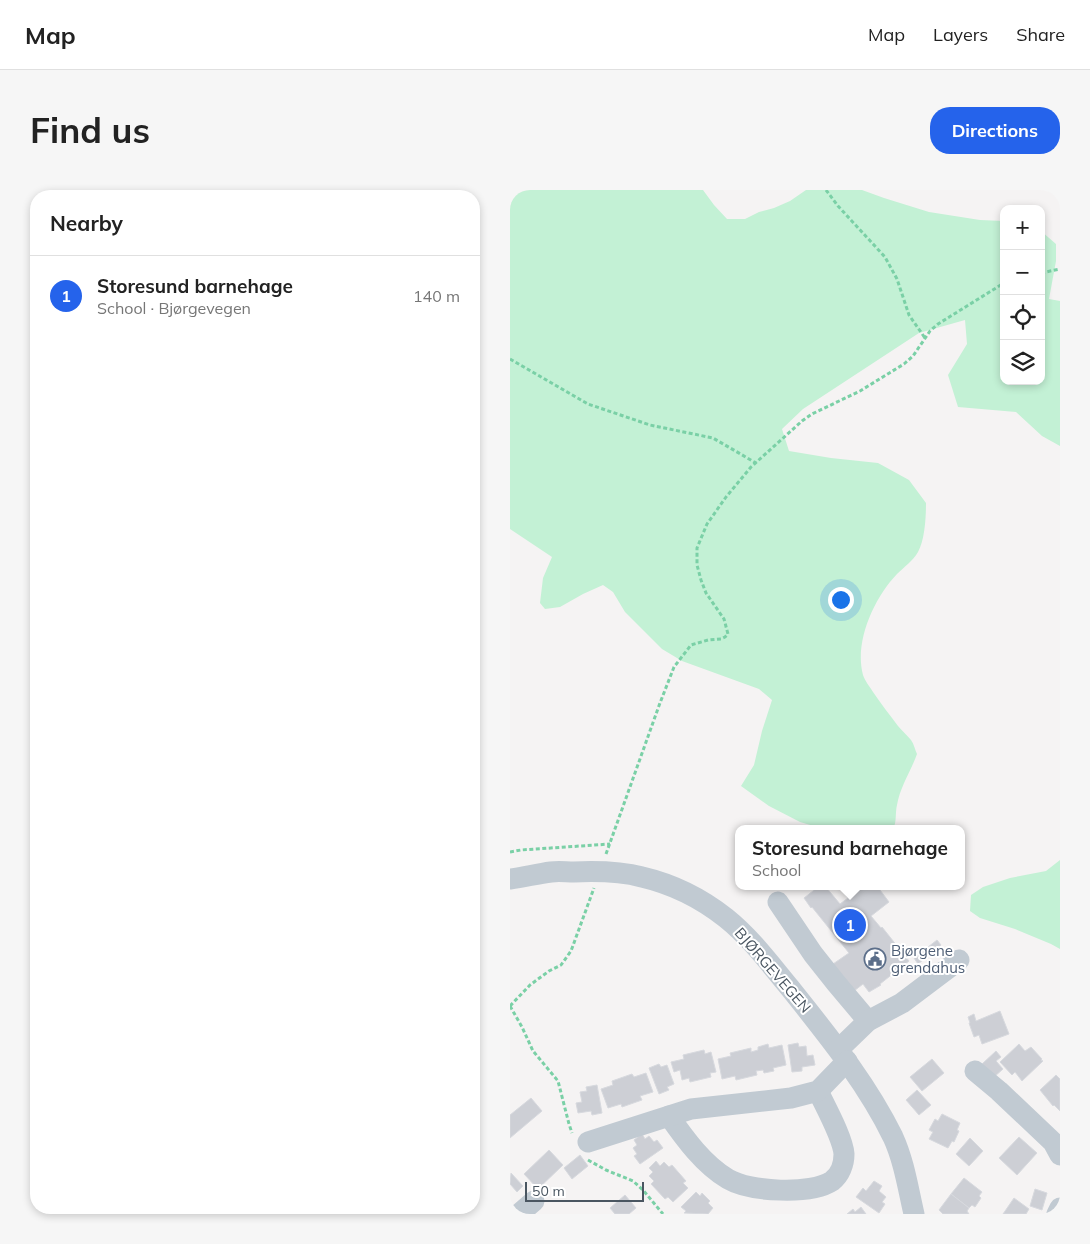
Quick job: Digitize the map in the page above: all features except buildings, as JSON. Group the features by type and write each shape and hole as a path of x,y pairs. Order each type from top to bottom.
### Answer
{"street":[{"name":"BJØRGEVEGEN","path":"510,879 552,872 600,871 624,873 670,886 697,898 726,918 746,935 843,1055 877,1107 894,1139 903,1165 914,1214"},
{"path":"778,902 830,976 868,1021"},
{"path":"582,1146 691,1109 791,1098 818,1091 868,1021 902,1003 959,960"},
{"path":"975,1071 1053,1142 1060,1155"},
{"path":"669,1116 678,1130 703,1158 730,1180 751,1187 774,1190 800,1190 833,1180 844,1161 844,1151 837,1131 818,1091"},
{"path":"1057,1214 1060,1208"}],"path":[{"path":"826,190 838,206 885,257 897,280 909,315 925,338"},
{"path":"1045,272 1060,269"},
{"path":"663,1214 633,1181 593,1163 569,1124 558,1081 533,1052 510,1006 530,985 549,970 561,965 571,950 674,667 691,645 708,640 721,639 728,634 724,619 706,593 697,566 697,552 706,524 756,462 812,414 860,391 904,364 913,356 930,331 938,324 1000,285"},
{"path":"510,359 588,404 650,425 713,438 756,462"},
{"path":"510,852 610,844"}],"green space":[{"path":"510,190 703,190 727,219 745,219 790,201 806,190 862,190 929,212 980,220 1000,221 1000,385 1045,385 1045,234 1056,244 1056,261 1049,299 1060,301 1060,446 1042,436 1016,412 958,407 948,375 967,344 965,320 919,333 803,409 782,429 789,451 878,463 909,480 926,503 925,528 918,552 897,574 881,595 868,621 861,649 861,662 865,679 898,726 911,740 917,754 898,798 894,825 810,825 800,822 769,806 741,786 754,765 772,700 759,689 682,661 662,649 625,612 613,592 603,585 560,607 545,609 540,603 543,578 552,557 510,529"},
{"path":"1060,860 1060,949 1015,929 980,918 970,911 971,895 983,887 1010,878 1046,871"}],"place":[{"name":"Storesund barnehage","path":"850,925"},
{"name":"Bjørgene grendahus","path":"875,959"}]}
